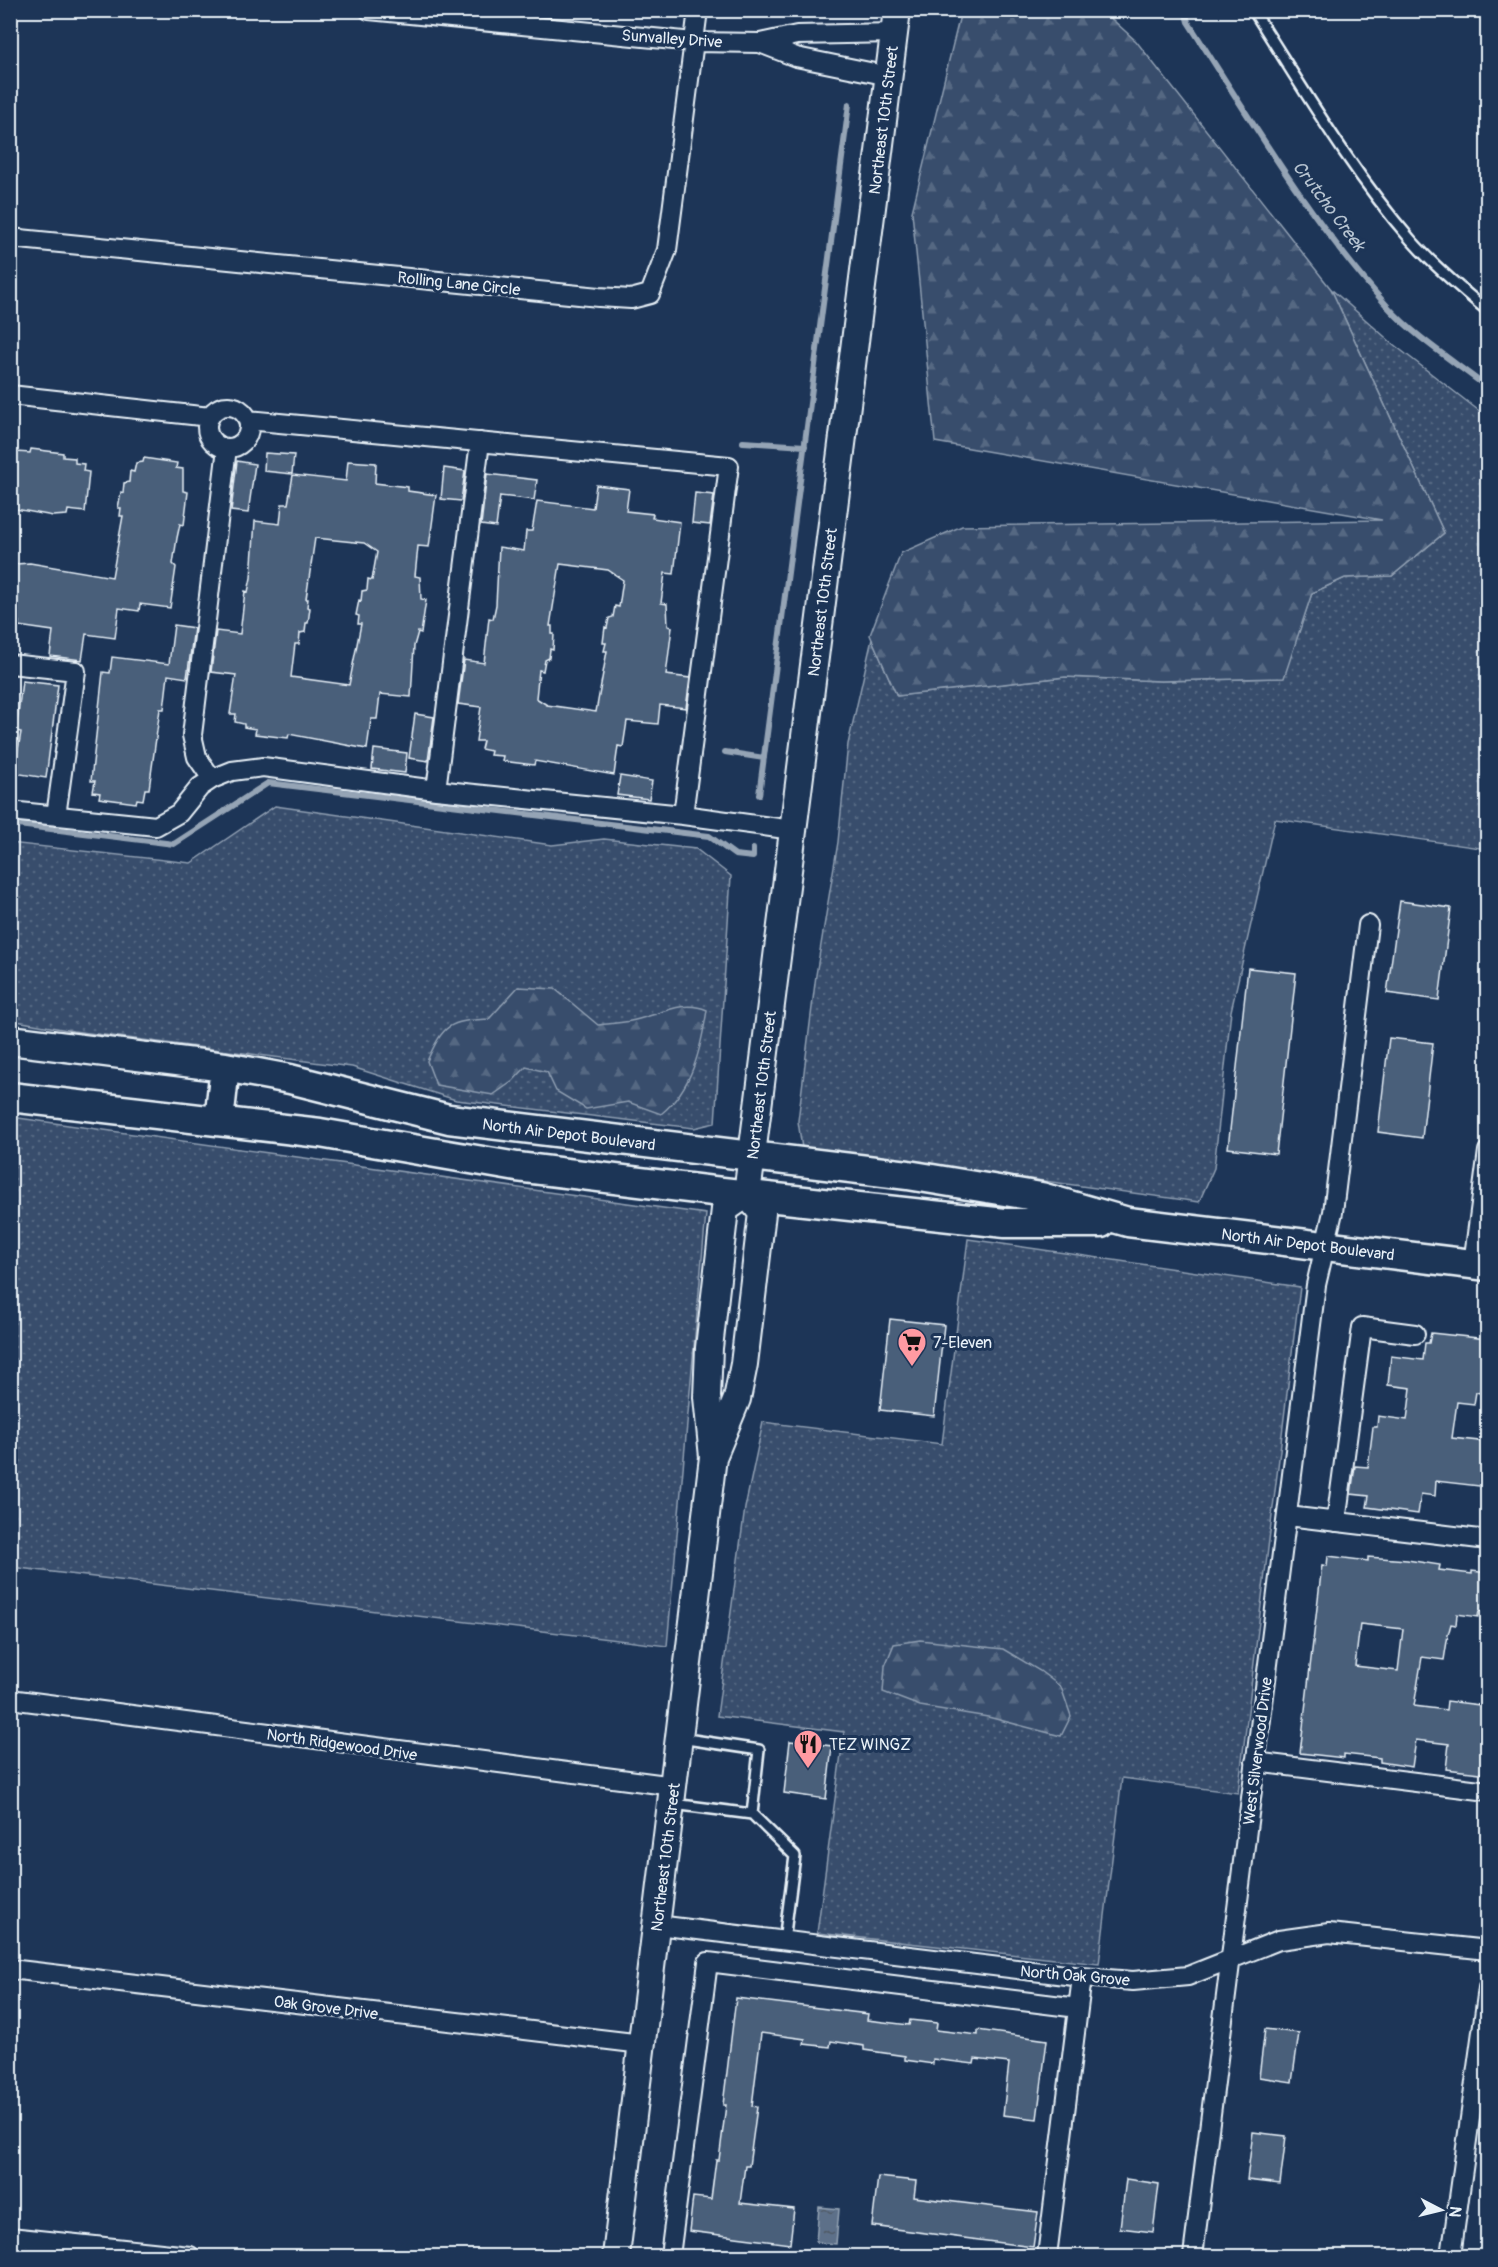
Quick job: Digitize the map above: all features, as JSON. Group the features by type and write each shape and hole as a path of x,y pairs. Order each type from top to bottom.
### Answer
{"main road":[{"name":"Northeast 10th Street","path":"620,2256 642,2044 713,1456 707,1397 709,1348 725,1209 747,1194 753,1155 896,22"},
{"name":"North Air Depot Boulevard","path":"10,1040 225,1067 290,1079 448,1119 919,1177 1041,1197 1128,1222"},
{"path":"219,1121 225,1067"},
{"name":"North Air Depot Boulevard","path":"10,1097 352,1138 517,1167 747,1194 1005,1223 1036,1225 1128,1222 1480,1265"},
{"name":"Northeast 10th Street","path":"713,1456 737,1399 744,1364 762,1213 747,1194"}],"street":[{"name":"Sunvalley Drive","path":"369,10 694,42 760,43 797,35 896,22"},
{"path":"694,42 698,10"},
{"name":"Rolling Lane Circle","path":"10,238 599,297 631,299 650,294 667,250 694,42"},
{"name":"Sunvalley Drive","path":"760,43 796,57 889,76"},
{"path":"10,395 210,417"},
{"path":"231,406 243,412 248,420 249,432 246,438 235,447 227,448 215,444 210,439 207,425 210,417 218,408 231,406"},
{"path":"248,420 729,466 683,815"},
{"path":"436,790 480,442"},
{"path":"212,779 196,757 192,735 227,448"},
{"path":"10,664 76,671 56,816"},
{"path":"10,811 156,826 178,813 200,787 212,779 232,771 262,767 436,790 683,815 793,830"},
{"name":"West Silverwood Drive","path":"1193,2256 1316,1285 1333,1212 1368,925"},
{"path":"1480,1265 1488,1151"},
{"path":"1336,1522 1362,1327 1415,1334"},
{"path":"1288,1516 1488,1540"},
{"name":"North Ridgewood Drive","path":"10,1699 673,1795"},
{"path":"1255,1762 1488,1791"},
{"name":"North Oak Grove","path":"657,1925 1082,1977 1133,1981 1188,1976 1279,1940 1329,1933 1488,1950"},
{"path":"670,2256 708,1962 1078,2008"},
{"name":"Oak Grove Drive","path":"10,1969 642,2044"},
{"path":"1047,2256 1082,1977"},
{"path":"1451,2256 1488,1988"},
{"path":"10,2236 190,2256"}],"lane":[{"path":"1253,10 1319,114 1411,240 1457,286 1488,311"},
{"path":"680,1737 759,1750 752,1814"},
{"path":"673,1795 752,1814 795,1856 784,1941"}],"green space":[{"path":"961,11 1103,11 1136,41 1331,289 1444,533 1392,576 1345,578 1312,593 1284,678 1161,681 1065,677 897,696 870,635 901,553 962,526 1382,520 935,442 912,212"},
{"path":"1331,289 1393,344 1487,417 1487,849 1275,819 1231,1011 1214,1168 1199,1202 802,1148 798,1121 816,975 838,842 848,744 872,639 897,696 1065,677 1161,681 1283,678 1312,593 1345,578 1392,576 1444,533"},
{"path":"275,806 552,845 604,839 696,849 731,876 715,1123 694,1128 456,1100 352,1067 73,1031 11,1020 10,843 191,863"},
{"path":"518,987 555,989 598,1025 634,1020 673,1008 690,1006 707,1010 694,1067 681,1092 661,1114 628,1102 586,1109 556,1091 547,1072 526,1067 513,1081 493,1095 436,1085 427,1061 443,1032 456,1023 489,1019"},
{"path":"11,1117 706,1214 667,1646 11,1567"},
{"path":"968,1239 1300,1287 1238,1793 1122,1778 1099,1964 817,1933 844,1732 717,1716 745,1508 763,1422 942,1444"},
{"path":"920,1640 1003,1649 1040,1671 1061,1687 1071,1716 1061,1736 988,1717 920,1706 883,1692 885,1666 894,1644"}],"water":[{"path":"819,2207 839,2209 836,2244 816,2242"}],"building":[{"path":"31,449 63,453 63,457 75,458 75,463 84,464 83,471 89,472 85,512 68,510 67,515 53,516 10,508 10,458 15,458 16,452 30,453"},
{"path":"265,453 294,455 292,474 264,471"},
{"path":"144,458 177,463 176,468 183,469 183,491 188,492 184,525 180,524 177,538 173,564 176,567 170,608 140,604 139,611 119,608 115,638 86,634 82,660 50,656 53,631 18,626 19,622 10,621 10,568 15,568 16,564 30,563 112,577 123,516 120,516 121,508 118,508 121,492 123,493 124,483 129,482 130,471 134,472 136,463 143,462"},
{"path":"237,461 255,464 248,513 231,511"},
{"path":"348,461 376,463 375,483 408,487 408,491 436,495 429,547 418,546 415,576 420,577 421,599 426,600 421,633 418,632 414,646 411,697 380,694 377,719 371,719 367,749 289,734 288,738 255,734 256,729 244,727 244,724 235,722 236,714 230,714 236,675 211,672 216,631 240,634 245,591 248,592 251,578 255,521 280,524 282,504 288,504 293,475 346,481","holes":["315,538 364,543 377,552 372,580 368,579 367,590 362,591 361,601 359,600 356,615 359,616 358,624 361,624 349,685 291,677 295,644 299,644 300,633 305,632 306,623 308,623 310,608 307,607 308,599 306,599"]},
{"path":"444,468 465,471 461,501 441,499"},
{"path":"487,474 537,480 534,500 500,496 496,527 481,525"},
{"path":"596,485 629,489 626,511 653,514 652,518 680,522 674,574 665,573 661,603 667,604 668,626 672,627 666,675 690,678 686,708 660,705 658,724 627,721 623,747 618,746 614,775 535,761 534,765 502,761 503,756 490,755 491,751 481,749 483,741 476,741 481,707 458,704 464,660 484,663 489,618 493,619 496,605 499,547 524,551 526,531 532,531 537,501 593,508","holes":["560,564 608,570 623,580 619,607 615,606 613,617 609,618 607,628 605,627 603,643 606,643 604,651 607,651 596,712 547,705 536,698 539,670 543,671 550,649 553,650 554,634 550,626"]},
{"path":"695,493 714,495 710,525 692,523"},
{"path":"174,625 194,628 187,678 168,675 164,709 160,709 149,789 145,789 143,800 137,799 136,803 99,798 100,793 93,792 95,781 91,781 103,672 110,673 112,657 169,664"},
{"path":"22,681 58,685 46,778 14,773 21,732 16,731"},
{"path":"415,714 434,717 428,761 409,758"},
{"path":"374,749 407,753 405,773 372,769"},
{"path":"620,776 652,781 649,799 617,795"},
{"path":"1400,901 1451,908 1439,1000 1387,993"},
{"path":"1248,968 1296,973 1276,1154 1228,1148"},
{"path":"1389,1038 1433,1043 1422,1138 1378,1132"},
{"name":"7-Eleven","path":"890,1319 944,1325 934,1416 880,1410"},
{"path":"1431,1333 1487,1339 1480,1393 1476,1392 1474,1404 1457,1402 1452,1438 1488,1442 1488,1487 1436,1481 1435,1496 1421,1494 1418,1514 1367,1507 1369,1496 1351,1494 1355,1466 1368,1467 1373,1427 1377,1427 1378,1416 1407,1420 1411,1388 1388,1385 1391,1356 1423,1360 1425,1343 1429,1343"},
{"path":"1328,1556 1368,1561 1368,1557 1440,1565 1439,1570 1472,1574 1472,1571 1488,1573 1488,1612 1479,1611 1478,1617 1457,1614 1456,1625 1451,1624 1444,1660 1422,1657 1414,1706 1446,1710 1447,1701 1488,1706 1488,1774 1446,1769 1449,1744 1416,1740 1412,1767 1380,1762 1380,1758 1344,1754 1344,1758 1300,1753 1322,1565 1327,1566","holes":["1360,1624 1403,1629 1398,1671 1355,1666"]},
{"name":"TEZ WINGZ","path":"790,1741 832,1746 826,1799 784,1793"},
{"path":"736,1998 868,2014 867,2020 909,2025 910,2020 937,2023 936,2030 978,2035 978,2030 1047,2040 1037,2119 1003,2115 1009,2063 975,2059 974,2064 933,2059 933,2064 905,2060 905,2056 864,2050 864,2046 831,2041 830,2047 804,2044 805,2039 761,2033 752,2106 757,2107 749,2166 745,2166 740,2203 794,2209 790,2244 689,2231 693,2197 711,2199 716,2160 719,2160"},
{"path":"1265,2029 1299,2033 1292,2082 1259,2077"},
{"path":"1253,2132 1286,2136 1280,2184 1247,2180"},
{"path":"878,2177 916,2181 914,2197 1038,2212 1033,2247 872,2226"},
{"path":"1126,2179 1159,2184 1153,2232 1120,2228"}],"waterway":[{"name":"Crutcho Creek","path":"1185,10 1188,22 1282,169 1360,274 1388,307 1411,329 1488,388"},
{"path":"759,795 849,104"},
{"path":"743,442 805,446"},
{"path":"725,752 764,758"},
{"path":"10,824 174,844 268,783 709,836 735,855 753,857 753,849"}],"place":[{"name":"7-Eleven","path":"912,1368"},
{"name":"TEZ WINGZ","path":"808,1770"}]}
